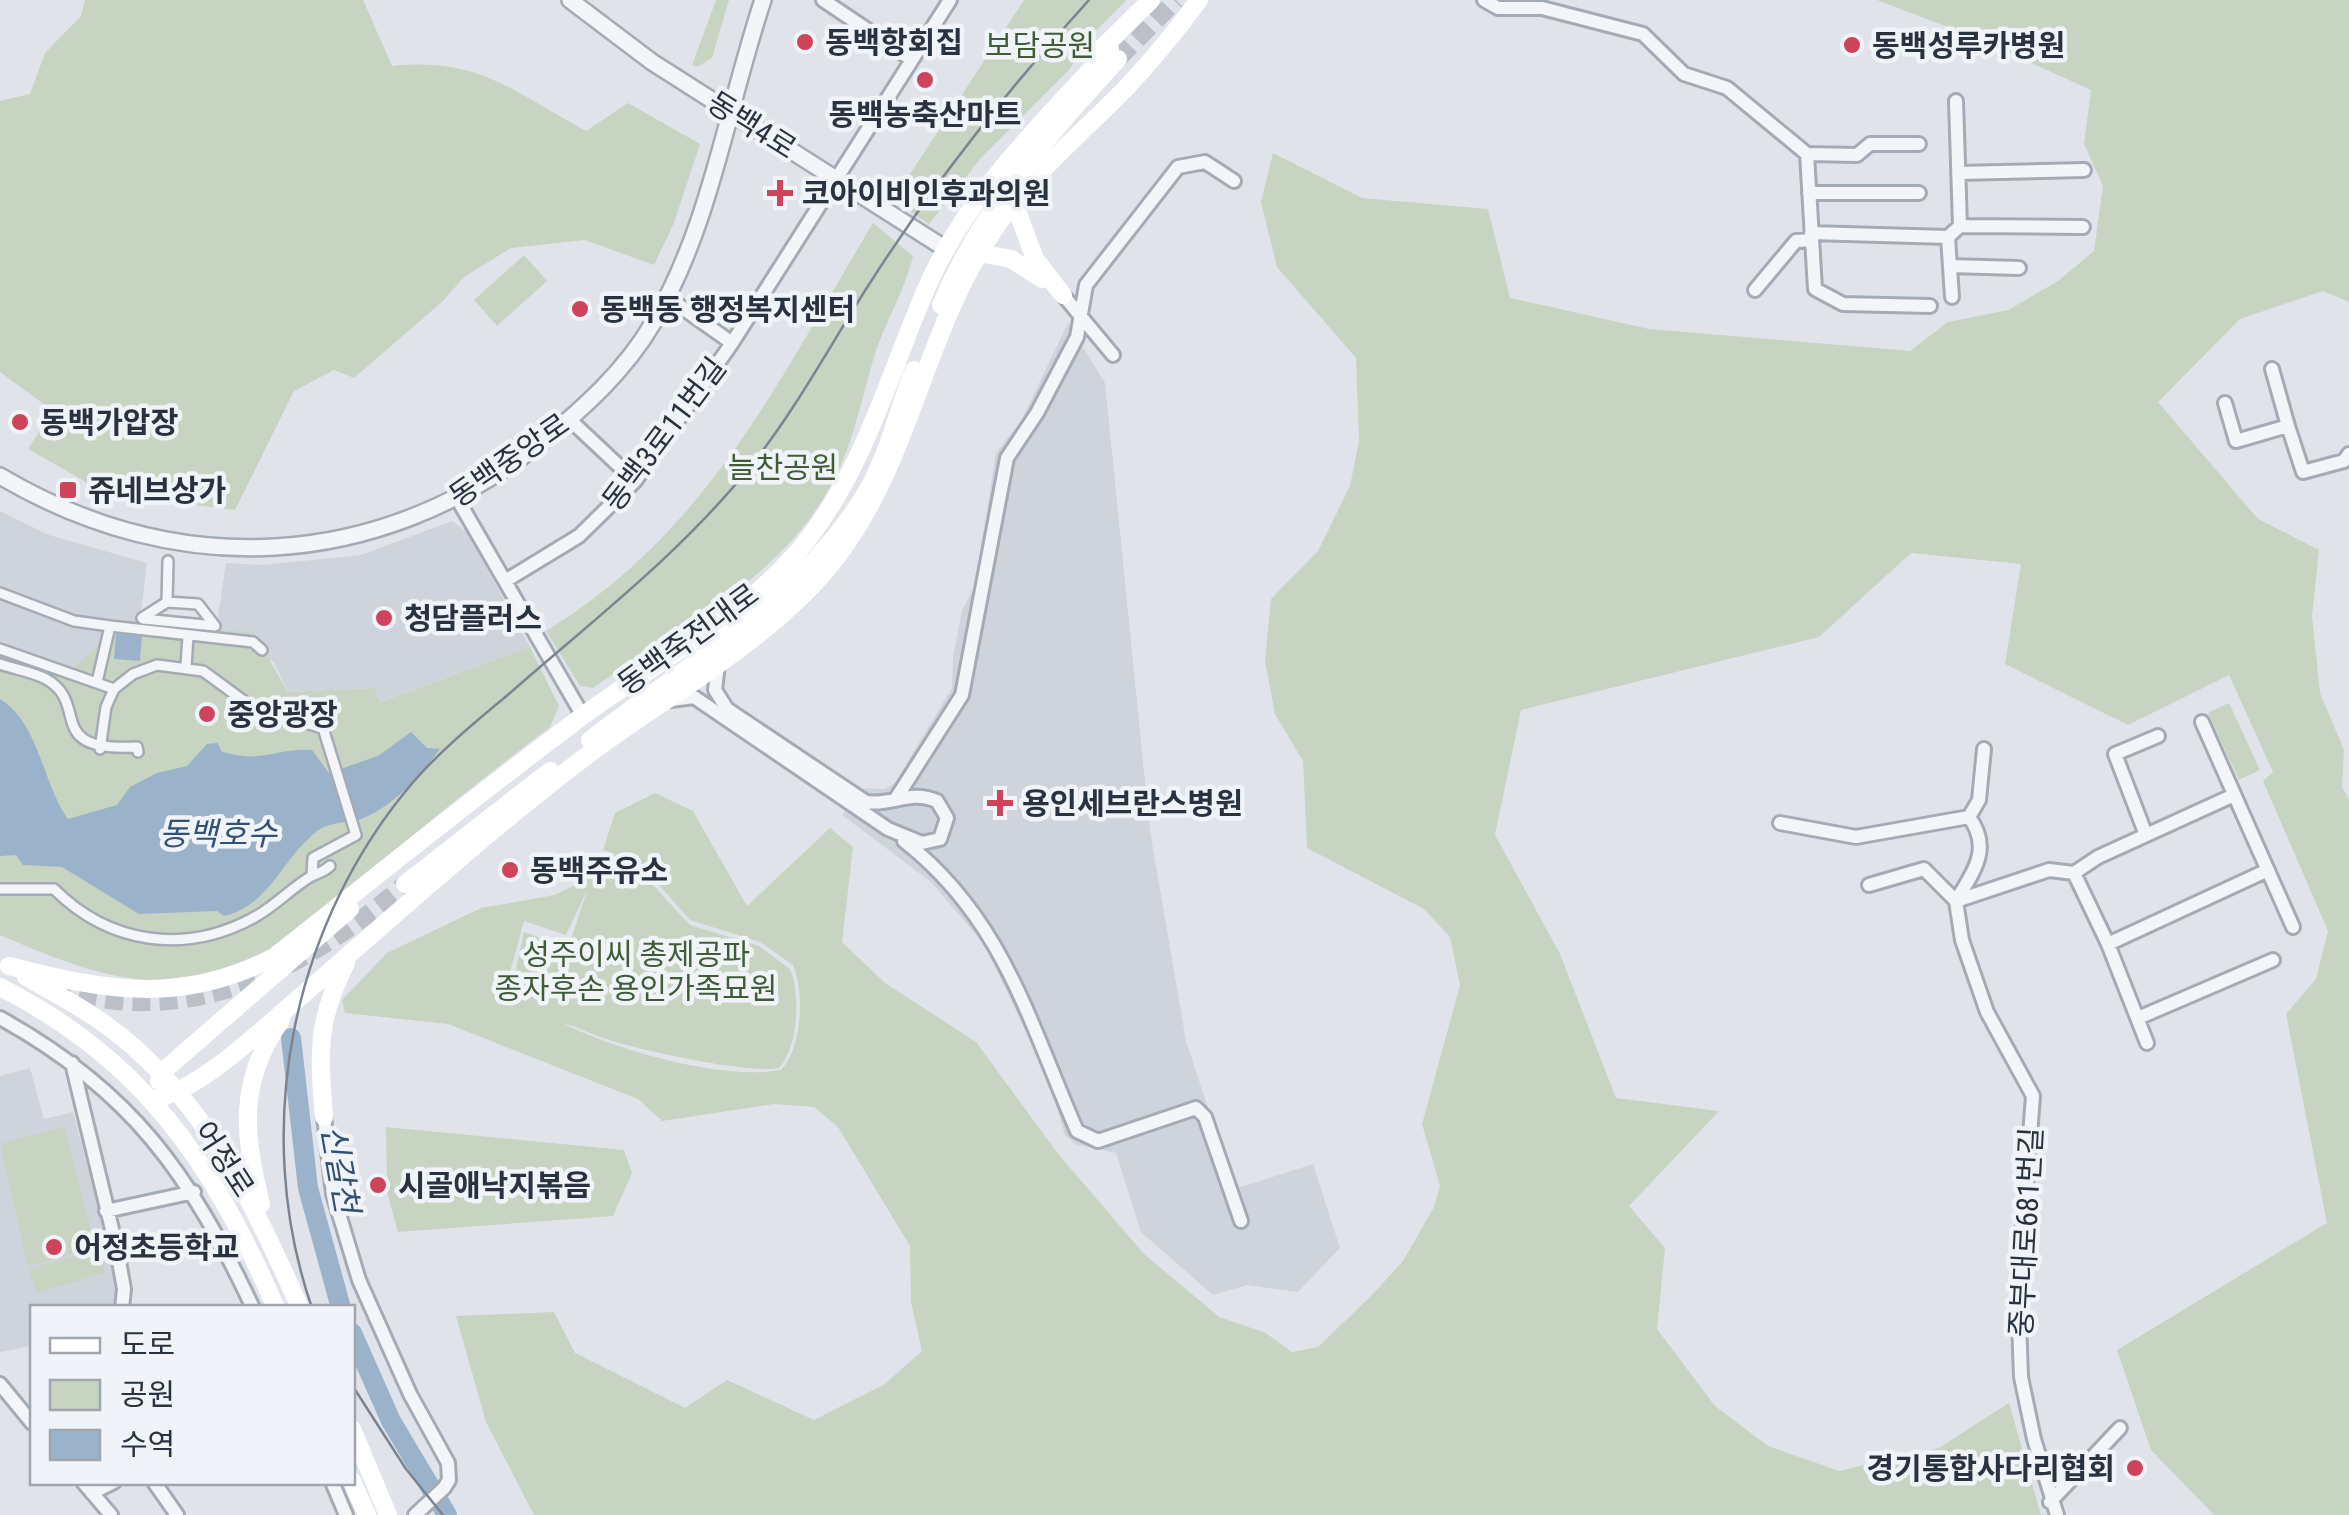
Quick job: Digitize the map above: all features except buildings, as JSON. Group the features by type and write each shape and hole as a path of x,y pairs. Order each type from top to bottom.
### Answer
{"main road":[{"path":"874,422 907,304 938,244 982,175 1151,0"},
{"path":"154,1099 179,1094 292,1003 457,860 598,748 718,664 800,594 837,556 879,490 901,446 928,361 979,253 1052,155 1124,90 1194,5"},
{"name":"동백죽전대로","path":"387,868 583,716 767,581 808,540 841,488 874,422 928,284 980,195 1114,54 1043,141 960,260 868,490 810,565 753,618 404,884"},
{"path":"1014,202 1028,245 1063,295"},
{"path":"979,253 1022,264 1063,295"},
{"path":"879,490 882,453"},
{"path":"753,618 800,594"},
{"path":"4,964 119,990 197,986 236,976 274,957 387,868"},
{"path":"154,1099 161,1073 329,931 387,868"},
{"path":"324,1117 322,1018 352,952"},
{"path":"4,964 101,1021 161,1073"},
{"path":"0,987 52,1014 130,1074 154,1099"},
{"path":"243,1043 232,1044 228,1038 253,994"},
{"path":"268,1234 245,1137 248,1093 271,1034 292,1003"},
{"name":"어정로","path":"161,1073 214,1138 268,1234 299,1305"},
{"name":"어정로","path":"154,1099 223,1196 275,1305"},
{"path":"355,1437 388,1515"},
{"path":"354,1485 367,1515"}],"street":[{"name":"동백4로","path":"570,0 652,62 938,244"},
{"name":"동백중앙로","path":"0,476 117,529 160,540 230,548 353,536 458,500 570,419 637,348 667,297 698,219 763,0"},
{"path":"824,0 911,59"},
{"name":"동백3로11번길","path":"505,582 580,536 635,481 732,343 950,0"},
{"path":"1484,0 1498,8 1542,8 1643,34 1684,74 1726,88 1807,154 1857,155 1870,144 1918,144"},
{"path":"1956,101 1960,226"},
{"path":"1807,154 1815,289 1843,304 1930,306"},
{"path":"895,800 962,695 1007,458 1037,413 1077,337 1078,312 1086,285 1166,177 1193,161 1220,168 1234,181"},
{"path":"1958,173 2084,170"},
{"path":"1809,194 1919,193"},
{"path":"1755,290 1796,241 1812,237 1948,237 1960,226 2084,227"},
{"path":"1948,237 1952,297"},
{"path":"1950,266 2019,268"},
{"path":"1063,295 1113,355"},
{"path":"667,297 732,343"},
{"path":"2272,370 2303,472 2344,461 2349,454"},
{"path":"2226,403 2236,441 2288,426"},
{"path":"570,419 635,481"},
{"path":"458,500 583,716"},
{"path":"167,602 168,562"},
{"path":"0,593 74,621 253,642 262,650"},
{"path":"182,599 198,604 215,626 142,618 167,602 182,599"},
{"path":"97,682 110,626"},
{"path":"186,666 188,636"},
{"path":"0,648 114,689"},
{"path":"0,664 46,679 61,697 76,730 100,749 137,747 138,752"},
{"path":"718,664 715,690 727,709 856,798 876,804 923,794 942,805 947,818 943,834 930,844"},
{"path":"100,749 106,707 114,689 144,669 186,666 217,680 255,709 322,728 356,835 313,858 312,876"},
{"path":"668,700 694,697 888,828 933,864 978,916 1010,966 1077,1131 1098,1141 1196,1108 1206,1117 1241,1221"},
{"path":"2202,722 2293,927"},
{"path":"2146,835 2115,754 2158,736"},
{"path":"1780,823 1856,838 1969,816 1979,800 1984,750"},
{"path":"918,764 923,794"},
{"path":"1956,901 2049,870 2074,873 2234,795"},
{"path":"1956,901 1980,861 1981,834 1969,816"},
{"path":"888,828 930,844"},
{"path":"930,844 933,864"},
{"path":"0,889 54,889 81,912 112,930 176,941 223,932 251,919 330,866"},
{"path":"1869,885 1924,869 1956,901"},
{"path":"2108,944 2268,870"},
{"path":"2074,873 2108,944 2147,1042"},
{"name":"중부대로681번길","path":"1956,901 1962,940 1987,1012 2033,1096 2018,1293 2021,1361 2050,1502 2058,1515"},
{"path":"2138,1018 2273,960"},
{"path":"0,1018 72,1062 135,1118 194,1192 250,1305"},
{"path":"72,1062 124,1289 122,1305"},
{"path":"324,1117 333,1194 350,1252 384,1338 448,1463 449,1480 444,1488 415,1515"},
{"path":"106,1212 194,1192"},
{"path":"0,1384 30,1422"},
{"path":"2050,1502 2120,1428"},
{"path":"156,1485 177,1515"},
{"path":"333,1485 346,1515"},
{"path":"88,1488 112,1515"}],"shaded area":[{"name":"용인세브란스병원","path":"1068,323 1105,383 1150,831 1186,1041 1235,1189 1313,1164 1340,1248 1298,1292 1247,1285 1213,1295 1141,1232 1116,1153 1075,1144 1065,1135 1048,1077 984,944 931,882 842,815 865,788 885,789 895,783 952,688 953,657 962,610 975,586 996,453 1021,421"},
{"path":"0,511 49,535 147,563 139,627 120,625 64,678 0,655"},
{"path":"452,521 467,532 530,647 379,702 375,688 288,692 274,662 215,637 226,563 262,565 361,555"},
{"name":"어정초등학교","path":"30,1068 44,1119 73,1112 120,1288 118,1305 30,1305 30,1346 0,1352 0,1076"}],"green space":[{"path":"85,0 363,0 392,66 423,65 473,72 495,80 586,131 628,103 700,144 674,223 654,265 585,240 511,248 464,277 443,301 354,378 334,370 294,391 235,510 109,495 28,449 53,411 0,372 0,101 30,94 45,53 81,16"},
{"path":"716,0 729,0 712,58 697,67 692,65"},
{"name":"보담공원","path":"1024,0 1127,0 1086,41 1070,69 981,158 929,224 893,200"},
{"name":"성주이씨 총제공파 종자후손 용인가족묘원","path":"1877,0 2349,0 2349,302 2323,291 2240,319 2158,402 2258,519 2319,550 2312,616 2320,693 2344,750 2342,787 2349,800 2349,1515 2214,1515 2151,1450 2117,1350 2327,1223 2286,1014 2316,979 2328,931 2263,781 2273,772 2229,675 2128,725 2005,664 2021,564 1911,553 1819,637 1521,710 1495,835 1560,954 1616,1098 1719,1111 1629,1206 1665,1248 1657,1329 1715,1406 1768,1446 1839,1471 1939,1448 2009,1403 2041,1515 534,1515 486,1422 456,1316 554,1312 575,1353 685,1408 727,1380 814,1420 885,1384 922,1351 911,1302 910,1246 838,1127 814,1107 774,1104 662,1121 638,1099 448,1024 345,1013 342,1000 387,953 481,908 555,895 593,876 601,853 615,854 603,850 615,813 655,793 693,811 747,906 830,828 853,847 842,942 885,983 976,1042 1059,1155 1144,1254 1219,1317 1266,1333 1292,1352 1318,1347 1403,1261 1434,1207 1440,1186 1422,1124 1460,985 1450,937 1424,909 1307,848 1303,761 1275,714 1265,661 1271,599 1318,551 1350,486 1359,441 1356,358 1277,267 1261,202 1273,153 1362,198 1488,209 1510,298 1649,329 1910,351 1948,322 2008,310 2058,281 2094,251 2103,186 2084,144 2091,90 1979,39","holes":["626,856 636,859 690,920 760,942 793,965 799,990 799,1020 793,1048 781,1070 730,1071 670,1061 612,1044 564,1024 637,1048 742,1067 779,1068 790,1048 796,1006 790,969 759,946 690,925","588,888 568,948 524,932 511,992 505,990 524,921 566,935"]},
{"name":"늘찬공원","path":"873,223 913,256 876,350 850,442 830,487 783,550 724,600 593,688 580,686 546,631 603,591 696,500 771,395"},
{"path":"524,255 547,281 497,326 474,300"},
{"path":"120,625 214,637 223,630 254,633 288,692 375,688 380,702 530,647 559,706 550,727 275,951 223,973 157,981 126,978 64,961 0,935 0,655 64,677"},
{"path":"2229,703 2260,770 2239,780 2208,713"},
{"path":"64,1127 96,1248 28,1266 0,1144"},
{"path":"386,1127 624,1150 632,1173 613,1216 398,1232 387,1192"},
{"path":"98,1250 105,1273 36,1293 29,1269"}],"water":[{"path":"116,634 142,636 140,661 114,659"},
{"name":"동백호수","path":"0,699 24,723 68,819 117,805 130,787 157,773 187,766 207,744 218,743 221,751 246,756 312,750 329,773 378,756 411,732 427,748 440,749 389,804 366,817 327,826 315,833 264,892 240,910 224,916 217,911 139,914 62,867 23,865 16,855 0,856"}],"waterway":[{"name":"신갈천","path":"291,1038 308,1188 340,1305"},
{"name":"신갈천","path":"355,1340 391,1421 447,1515"}],"tunnel":[{"path":"1118,59 1176,0"},
{"path":"53,987 102,999 150,1002 196,997 241,985 285,967 327,943 405,884"}],"tram line":[{"path":"311,1305 294,1240 285,1170 285,1100 294,1030 312,962 338,897 373,836 437,757 635,585 695,528 750,467 945,174 1089,0"},
{"path":"355,1390 406,1469 443,1515"}],"place":[{"name":"동백항회집","path":"805,42"},
{"name":"동백성루카병원","path":"1852,45"},
{"name":"동백농축산마트","path":"925,80"},
{"name":"코아이비인후과의원","path":"780,193"},
{"name":"동백동 행정복지센터","path":"580,309"},
{"name":"동백가압장","path":"20,422"},
{"name":"쥬네브상가","path":"68,490"},
{"name":"청담플러스","path":"384,618"},
{"name":"중앙광장","path":"207,714"},
{"name":"용인세브란스병원","path":"1000,803"},
{"name":"동백주유소","path":"510,870"},
{"name":"시골애낙지볶음","path":"378,1185"},
{"name":"어정초등학교","path":"54,1247"},
{"name":"경기통합사다리협회","path":"2135,1468"}]}
